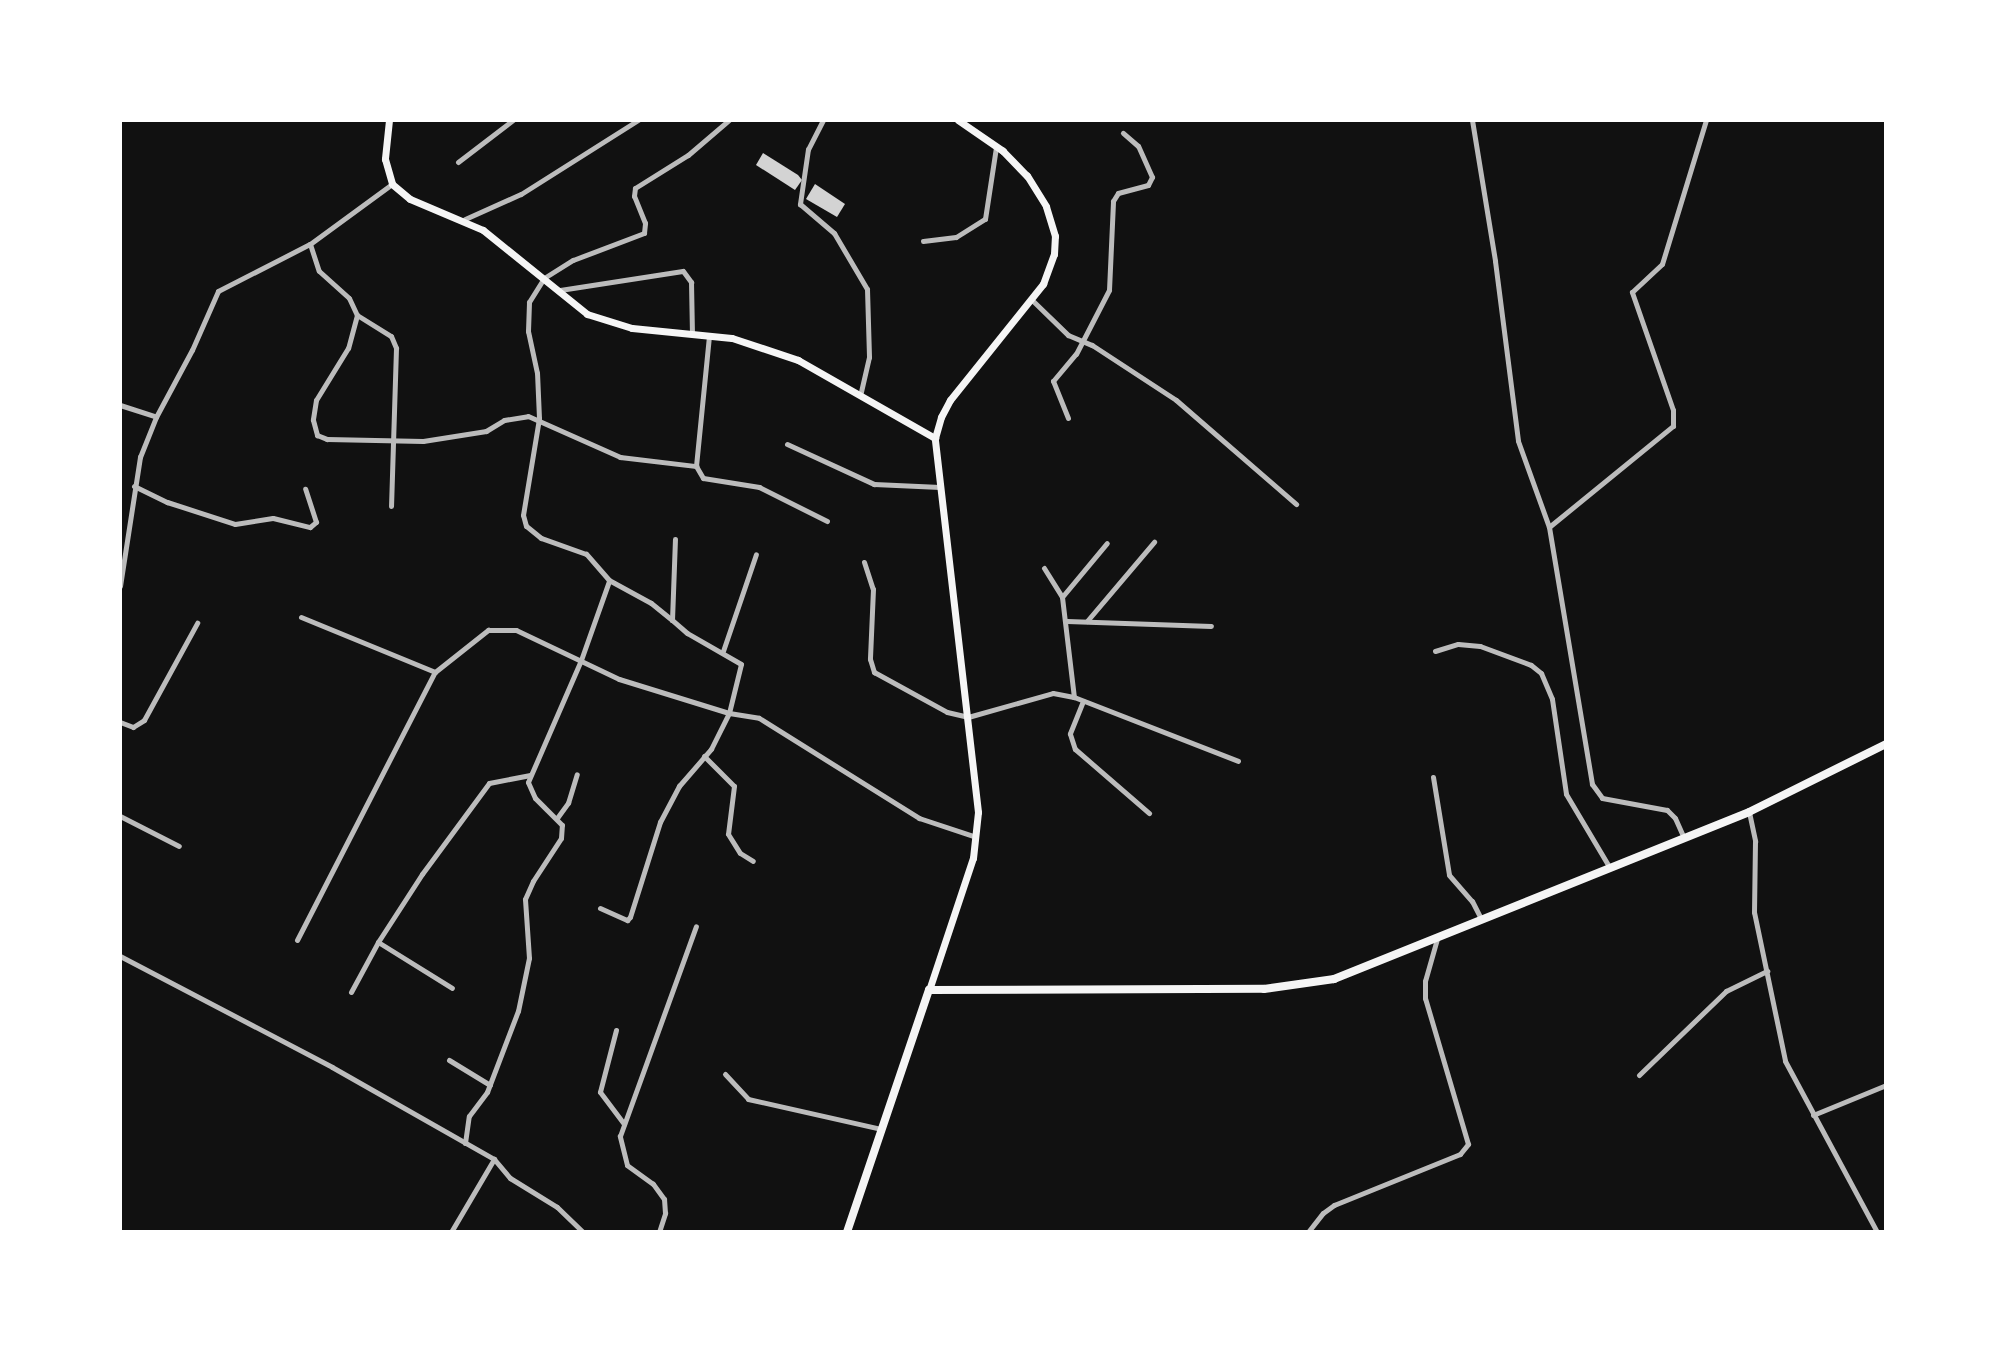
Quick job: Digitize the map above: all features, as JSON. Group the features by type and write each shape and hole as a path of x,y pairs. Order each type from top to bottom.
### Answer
{"main road":[{"path":"389,120 385,159 392,184 410,199 465,219 512,250 559,291 601,320 632,328 709,335 746,342 798,360 861,392 935,438"},
{"path":"847,1232 977,838 968,717 935,438 950,400 1033,301 1054,254 1052,221 1027,176 996,146 958,120"},
{"path":"929,990 1298,987 1334,979 1749,812 1886,744"}],"street":[{"path":"458,162 513,120"},
{"path":"465,219 521,194 638,120"},
{"path":"600,908 627,920 633,913 660,822 679,786 704,756 729,713 742,670 741,664 723,651 687,633 651,603 609,580 586,554 529,531 524,522 539,418 537,373 528,317 532,293 544,278 584,255 644,233 646,228 634,196 635,188 688,155 729,120"},
{"path":"823,120 808,149 800,204 834,233 867,289 869,357 861,392"},
{"path":"1472,120 1495,261 1518,441 1549,527 1592,784 1602,798 1667,810 1675,818 1684,838"},
{"path":"1549,527 1673,426 1673,410 1632,292 1662,264 1706,120"},
{"path":"1068,418 1053,381 1084,341 1109,290 1115,196 1140,189 1152,177 1138,146 1123,133"},
{"path":"923,241 956,237 985,219 989,211 990,168 996,146"},
{"path":"120,586 133,485 156,417 192,350 218,291 310,244 392,184"},
{"path":"310,244 319,271 349,298 357,315 395,341 395,441 391,506"},
{"path":"559,291 683,271 691,282 692,333"},
{"path":"1033,301 1068,335 1084,341 1176,400 1296,504"},
{"path":"357,315 348,348 316,400 314,429 323,438 423,441 486,431 520,415 539,418 620,457 696,466"},
{"path":"709,335 696,466 703,478 759,487 827,521"},
{"path":"120,405 156,417"},
{"path":"787,444 874,484 940,487"},
{"path":"133,485 167,502 235,524 273,518 310,527 316,522 305,489"},
{"path":"672,620 675,539"},
{"path":"1086,622 1154,542"},
{"path":"1062,597 1107,543"},
{"path":"723,651 756,554"},
{"path":"864,562 873,589 870,659 874,672 947,712 968,717 1001,710 1039,694 1074,697 1238,761"},
{"path":"1044,568 1062,597 1074,697"},
{"path":"465,1143 469,1116 490,1085 513,1028 529,958 525,899 561,838 562,825 531,792 530,775 581,660 609,580"},
{"path":"301,617 435,672"},
{"path":"1067,621 1211,626"},
{"path":"120,722 133,727 144,720 197,623"},
{"path":"297,940 435,672 482,634 496,628 532,636 619,679 729,713 759,718 919,818 977,838"},
{"path":"1435,651 1458,644 1480,646 1531,665 1541,673 1552,699 1566,794 1610,868"},
{"path":"1084,701 1070,734 1075,749 1149,813"},
{"path":"704,756 734,786 728,834 740,853 753,861"},
{"path":"557,818 568,803 577,774"},
{"path":"351,992 378,942 456,825 489,783 530,775"},
{"path":"1433,777 1449,875 1472,901 1482,920"},
{"path":"1749,812 1755,841 1754,912 1785,1061 1877,1232"},
{"path":"120,816 179,846"},
{"path":"659,1232 665,1213 664,1199 622,1157 624,1124 696,926"},
{"path":"1308,1232 1334,1205 1460,1154 1468,1144 1425,998 1425,981 1437,939"},
{"path":"378,942 452,988"},
{"path":"120,956 494,1159 510,1178 557,1207 583,1232"},
{"path":"1639,1075 1726,991 1767,971"},
{"path":"616,1030 600,1092 624,1124"},
{"path":"449,1060 490,1085"},
{"path":"725,1074 739,1093 758,1102 790,1106 882,1130"},
{"path":"1813,1115 1886,1085"},
{"path":"451,1232 494,1159"}],"building":[{"path":"763,153 798,175 802,180 795,190 756,165"},
{"path":"815,184 845,204 837,217 806,199"}]}
